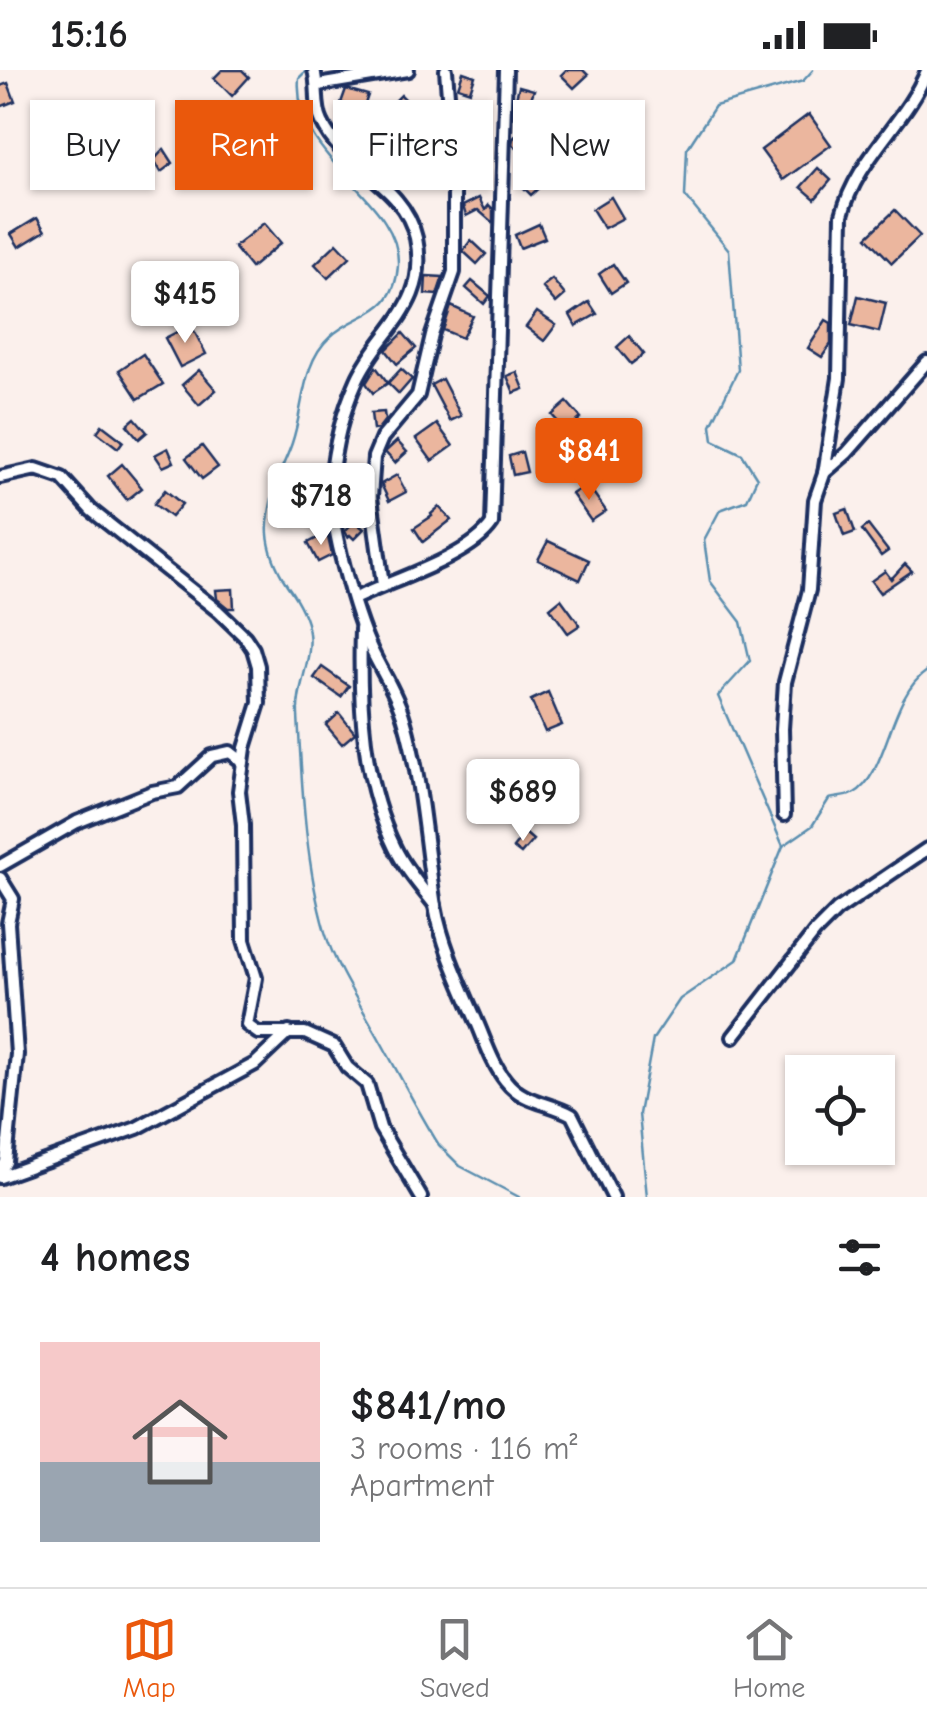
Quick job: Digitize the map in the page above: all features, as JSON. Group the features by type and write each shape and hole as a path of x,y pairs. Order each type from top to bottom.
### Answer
{"street":[{"path":"314,70 322,122 348,154 390,190 408,216 416,236 418,259 411,298 402,318 357,380 334,456 330,488 335,531 361,626 396,695 414,756 435,906 457,976 504,1079 519,1095 572,1115 612,1197"},
{"path":"318,85 408,70"},
{"path":"383,585 371,497 374,457 382,438 418,395 432,336 454,272 454,169 446,70"},
{"path":"354,599 450,556 485,535 492,524 506,70"},
{"path":"784,815 785,682 809,590 815,500 824,474 838,378 842,214 849,189 868,157 916,93 927,71"},
{"path":"824,474 927,362"},
{"path":"0,477 36,470 62,478 91,510 197,594 245,637 253,650 259,704 239,792 244,825 244,940 256,978 248,1025 258,1033 290,1031 318,1037 334,1046 347,1067 367,1084 380,1128 421,1197"},
{"path":"361,626 360,675 370,778 394,847 435,906"},
{"path":"0,866 117,804 178,788 206,761 251,735"},
{"path":"225,752 243,762"},
{"path":"733,1037 815,932 837,910 927,849"},
{"path":"0,878 13,899 8,923 16,1054 6,1162 0,1174"},
{"path":"0,1174 138,1128 255,1064 290,1031"}],"building":[{"path":"222,70 242,70 249,77 232,96 214,78"},
{"path":"566,70 583,70 588,75 574,88 561,75"},
{"path":"463,72 475,76 470,91 458,87"},
{"path":"8,83 15,101 0,107 0,86"},
{"path":"519,86 534,90 530,100 516,100"},
{"path":"346,89 368,95 366,100 342,100"},
{"path":"809,114 831,145 783,180 761,150"},
{"path":"164,149 173,163 161,172 155,159"},
{"path":"818,168 831,180 815,199 801,187"},
{"path":"611,197 623,218 604,228 592,209"},
{"path":"479,198 485,210 489,205 493,209 493,223 478,210 466,216 463,206"},
{"path":"895,210 920,236 892,263 867,237"},
{"path":"37,218 45,231 19,247 11,234"},
{"path":"264,223 281,243 251,268 234,247"},
{"path":"539,224 545,238 520,248 515,235"},
{"path":"471,240 486,254 477,264 463,251"},
{"path":"337,243 350,257 328,278 315,264"},
{"path":"613,264 626,283 611,293 599,274"},
{"path":"426,276 443,277 437,295 425,294"},
{"path":"552,279 565,295 556,303 542,287"},
{"path":"472,281 490,296 484,304 466,288"},
{"path":"858,296 886,303 879,332 851,325"},
{"path":"589,302 597,314 576,326 570,315"},
{"path":"451,306 473,316 462,338 443,330"},
{"path":"537,312 556,325 544,341 526,327"},
{"path":"826,320 831,323 831,344 822,357 808,348"},
{"path":"191,325 206,354 180,367 165,338"},
{"path":"403,333 416,348 397,364 386,350"},
{"path":"629,336 644,354 631,364 617,347"},
{"path":"143,354 163,384 138,399 119,370"},
{"path":"376,367 388,383 373,393 366,383"},
{"path":"401,369 412,379 399,394 388,383"},
{"path":"199,370 216,390 199,405 182,385"},
{"path":"517,372 524,389 514,393 507,376"},
{"path":"442,379 461,416 450,421 431,385"},
{"path":"567,402 581,418 566,431 552,415"},
{"path":"384,412 385,420 373,430 371,413"},
{"path":"135,418 147,432 139,439 127,425"},
{"path":"437,424 453,446 432,461 416,439"},
{"path":"102,425 123,441 118,448 97,432"},
{"path":"397,441 407,452 395,463 385,452"},
{"path":"202,446 218,467 202,479 186,458"},
{"path":"168,448 174,462 163,467 155,455"},
{"path":"522,452 527,472 513,475 509,456"},
{"path":"122,464 142,488 127,500 108,476"},
{"path":"397,475 406,492 389,501 381,484"},
{"path":"587,484 606,511 591,521 572,494"},
{"path":"165,490 182,504 171,517 154,504"},
{"path":"359,498 365,520 360,526 364,529 354,539 345,531 360,515 351,506"},
{"path":"439,507 451,520 423,542 414,528"},
{"path":"847,509 855,532 844,536 836,513"},
{"path":"868,525 888,551 881,556 862,530"},
{"path":"327,533 332,555 318,562 308,543"},
{"path":"548,541 589,560 580,580 538,560"},
{"path":"905,564 912,571 880,593 871,581 885,571 891,579"},
{"path":"233,589 234,608 228,608 217,599 216,590"},
{"path":"561,599 580,625 568,633 550,608"},
{"path":"322,667 349,686 341,697 314,678"},
{"path":"548,692 562,725 545,732 531,700"},
{"path":"339,713 355,733 342,744 326,725"},
{"path":"500,773 512,785 497,800 485,788"},
{"path":"551,782 571,796 561,811 541,796"},
{"path":"525,833 533,840 521,854 513,848"}],"waterway":[{"path":"307,70 299,78 301,107 312,133 383,219 394,241 398,265 390,295 373,311 330,337 314,360 268,520 273,558 301,608 309,633 298,715 313,879 335,958 439,1145 460,1166 519,1197"},
{"path":"647,1197 639,1114 653,1039 680,999 737,960 783,846 718,696 750,661 741,622 710,581 704,540 720,510 747,500 757,478 742,454 713,440 711,425 738,370 729,250 685,196 687,149 715,106 803,81 813,70"},
{"path":"783,846 812,826 829,799 853,794 865,785 904,699 927,671"}]}
